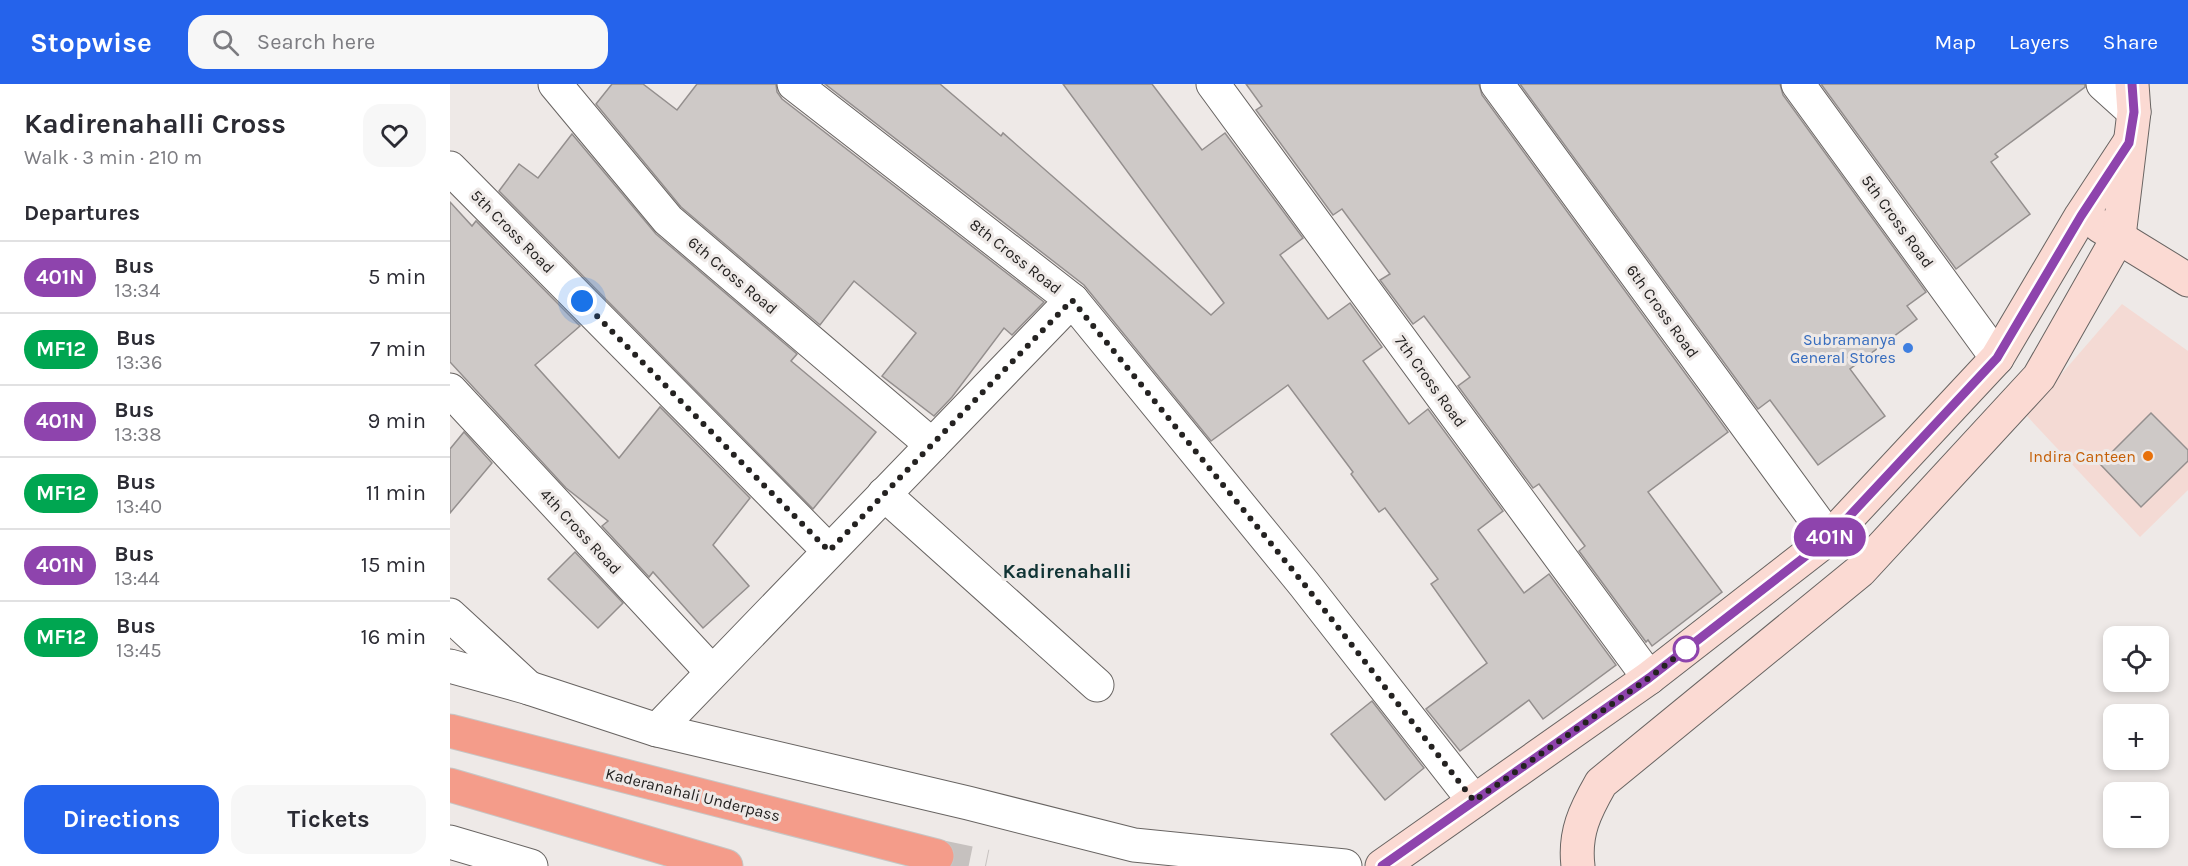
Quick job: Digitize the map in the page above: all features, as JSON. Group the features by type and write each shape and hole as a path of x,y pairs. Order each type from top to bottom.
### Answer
{"highway":[{"name":"Kaderanahali Underpass","path":"450,731 937,856"},
{"path":"450,785 726,866"}],"main road":[{"path":"1382,866 1649,678 1829,538 1997,358 2081,216 2132,113"},
{"path":"1578,866 1576,848 1584,812 1601,783 1860,571 2039,377 2119,237 2132,113"},
{"path":"2081,216 2188,280"}],"street":[{"name":"6th Cross Road","path":"555,84 668,220 932,445"},
{"name":"8th Cross Road","path":"794,84 1072,300 1304,584 1474,801"},
{"name":"7th Cross Road","path":"1213,84 1649,678"},
{"name":"6th Cross Road","path":"1497,84 1829,538"},
{"name":"5th Cross Road","path":"1798,84 1997,358"},
{"path":"2103,84 2132,113"},
{"name":"5th Cross Road","path":"450,168 829,551"},
{"path":"657,730 1072,300"},
{"name":"4th Cross Road","path":"450,390 712,672"},
{"path":"884,494 1097,685"},
{"path":"450,615 529,688"},
{"path":"450,666 529,688 657,730 957,800 1134,845 1344,866"},
{"path":"450,842 531,866"}],"shaded area":[{"path":"2122,304 2188,351 2188,490 2140,537 2026,415"}],"building":[{"path":"612,84 643,84 677,110 697,84 776,84 777,92 782,99 1044,302 1012,335 1004,328 952,397 934,416 882,376 916,333 854,281 820,325 681,207 596,104"},
{"path":"825,84 940,84 1001,136 1003,133 1211,315 1224,303 1063,84 1152,84 1202,150 1225,133 1303,238 1280,255 1328,319 1350,303 1382,347 1363,361 1409,424 1428,409 1503,511 1478,530 1524,593 1549,574 1616,665 1543,719 1529,700 1460,751 1426,709 1487,663 1431,584 1438,579 1385,508 1379,512 1351,474 1353,472 1288,385 1211,441 1084,285"},
{"path":"1246,84 1479,84 1482,95 1728,432 1648,492 1722,592 1652,646 1648,640 1646,642 1579,551 1585,546 1539,484 1533,488 1458,386 1470,377 1424,316 1413,324 1380,280 1390,274 1342,209 1333,215 1256,110 1262,106"},
{"path":"1520,84 1780,84 1783,95 1926,292 1907,306 1917,319 1850,369 1885,416 1818,465 1770,400 1758,409"},
{"path":"1821,84 2085,84 2085,87 1995,154 1998,157 1991,162 2030,214 1956,269"},
{"path":"572,134 656,234 797,354 791,361 876,432 813,509 499,191 519,164 538,178"},
{"path":"450,202 472,226 476,221 580,326 535,365 619,458 660,407 750,498 713,545 749,586 703,628 653,572 649,577 602,526 608,521 566,488 450,362"},
{"name":"Indira Canteen","path":"2151,413 2188,450 2188,461 2141,507 2100,464"},
{"path":"464,432 492,463 450,513 450,449"},
{"path":"575,552 623,603 598,628 548,579"},
{"path":"1372,701 1424,768 1385,800 1331,734"}],"tunnel":[{"path":"937,856 986,866"}],"bus line":[{"name":"401N","path":"1382,866 1649,678 1829,538 1997,358 2081,216 2129,143 2134,112 2132,84"}],"place":[{"name":"Subramanya General Stores","path":"1908,348"},
{"name":"Indira Canteen","path":"2148,456"}],"district":[{"name":"Kadirenahalli","path":"1067,571"}],"route":[{"path":"582,301 829,551 1072,300 1304,584 1474,801 1649,678 1686,649"}]}
